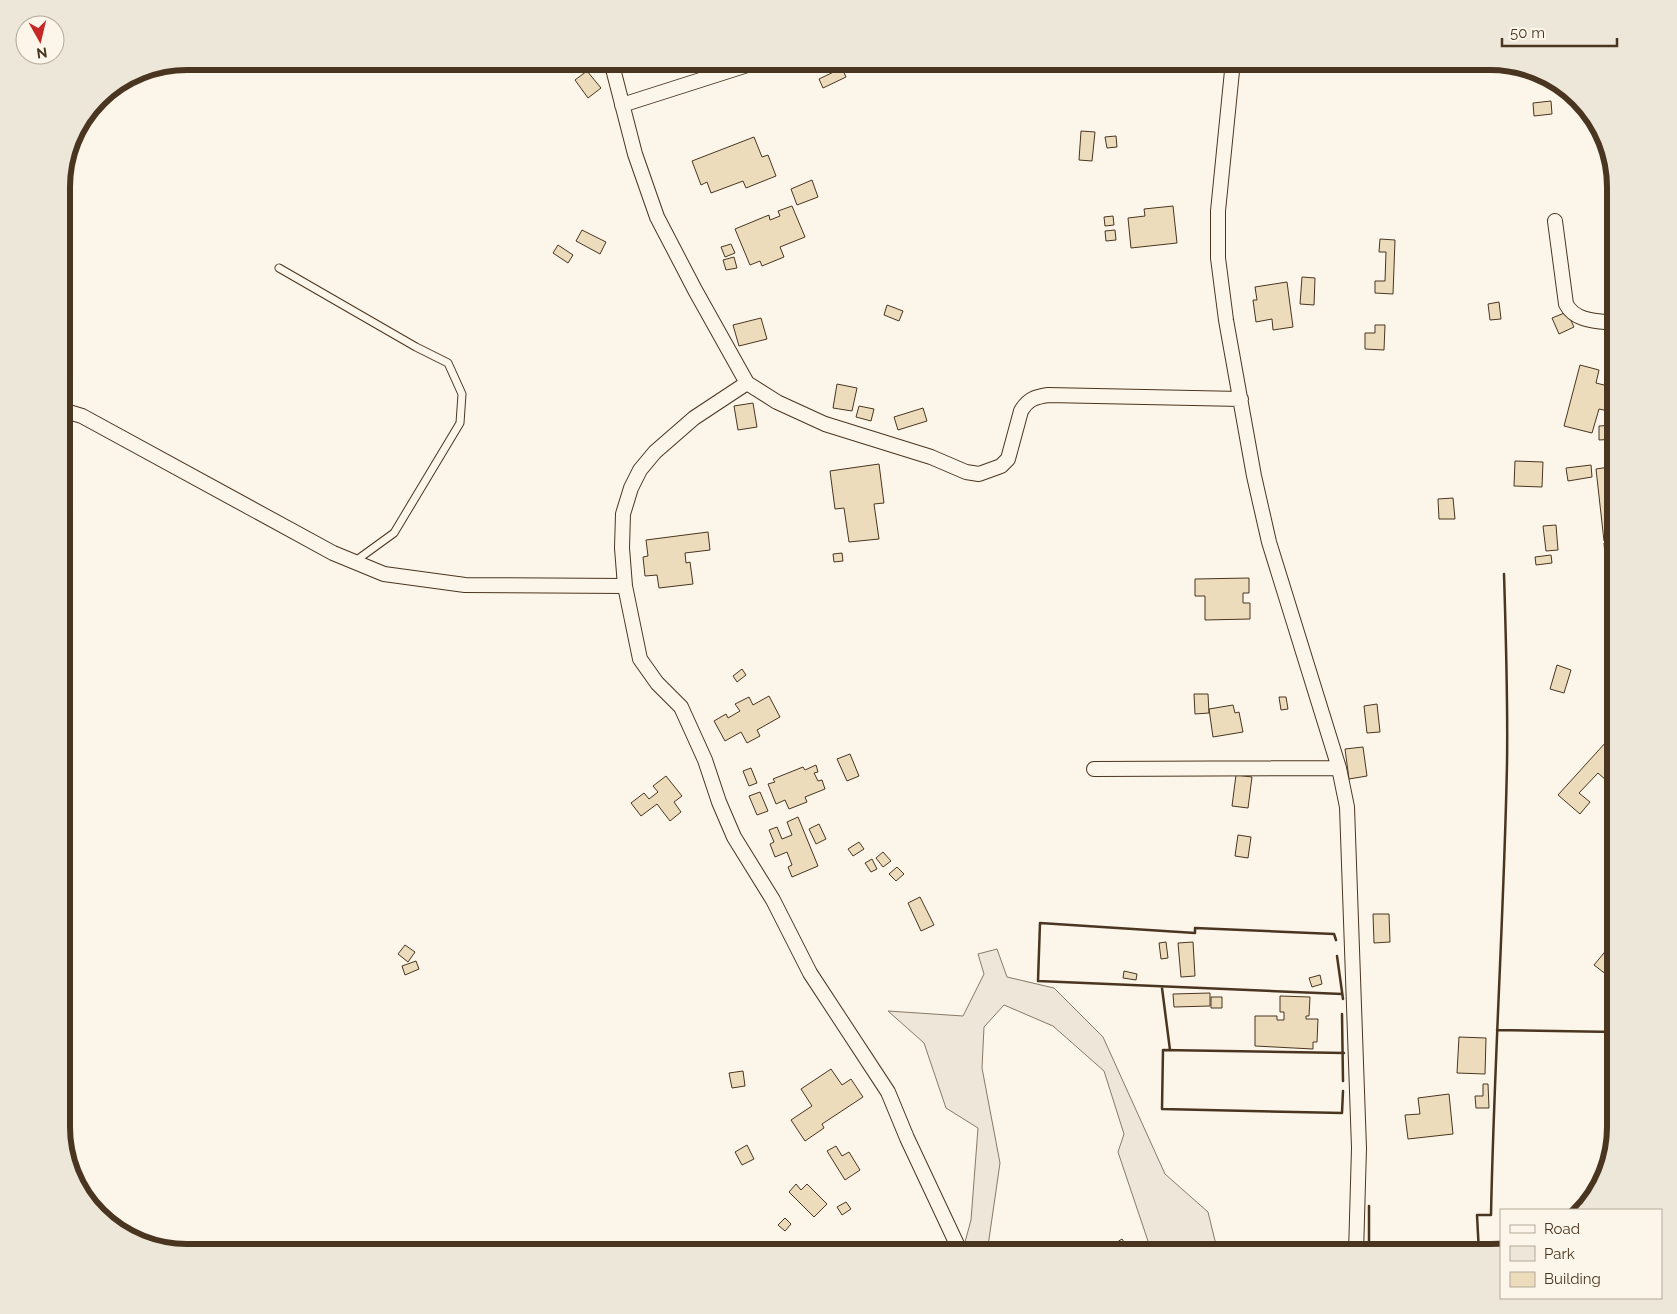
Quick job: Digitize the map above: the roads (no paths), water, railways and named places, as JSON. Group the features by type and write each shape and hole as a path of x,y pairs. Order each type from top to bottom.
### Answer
{"street":[{"path":"614,70 635,154 657,216 695,290 747,383 777,402 825,424 931,457 966,472 979,474 1001,466 1008,459 1021,411 1025,404 1036,396 1241,398"},
{"path":"622,105 732,70"},
{"path":"1232,70 1218,211 1218,258 1226,320 1254,476 1269,542 1338,768 1347,807 1350,845 1359,1148 1356,1244"},
{"path":"1555,221 1566,304 1569,310 1574,315 1607,322"},
{"path":"747,383 694,418 655,452 640,470 631,488 623,514 622,548 625,586 640,659 657,683 681,707 705,760 719,802 734,837 773,900 820,989 888,1092 907,1138 957,1244"},
{"path":"70,412 82,416 333,553 384,574 465,585 625,586"},
{"path":"1094,769 1338,768"}],"lane":[{"path":"279,268 416,347 448,363 462,394 460,423 394,532 354,562"}]}
